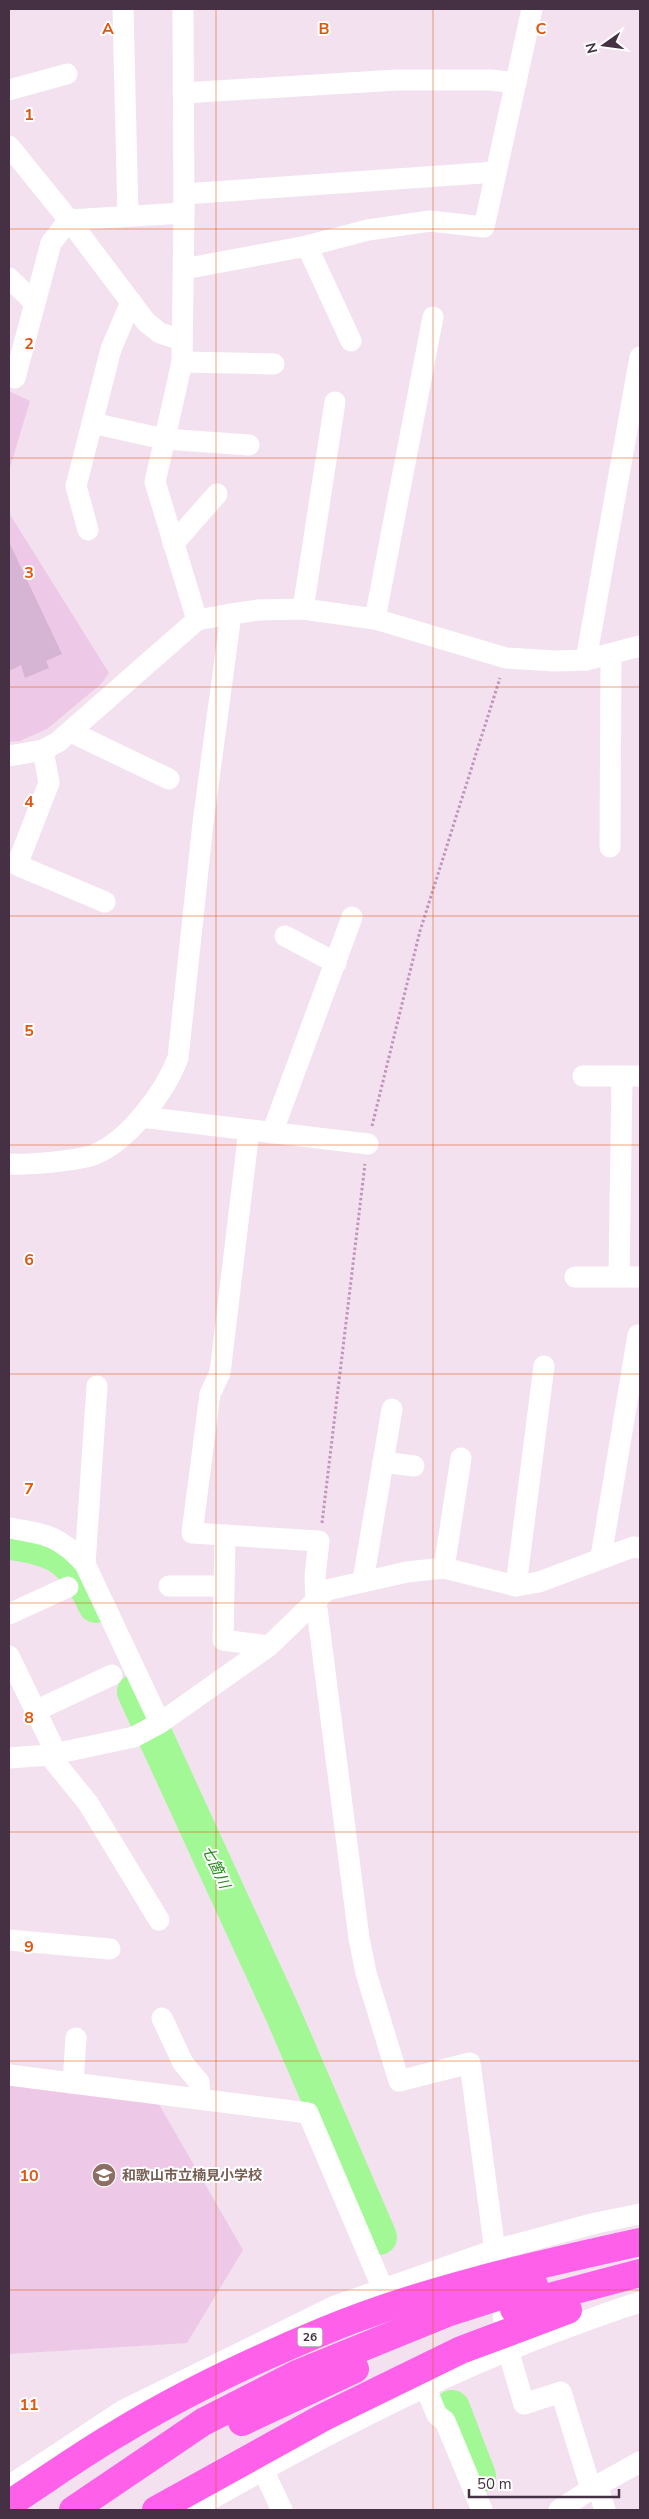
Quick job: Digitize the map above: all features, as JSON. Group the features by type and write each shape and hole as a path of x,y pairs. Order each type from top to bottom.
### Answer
{"highway":[{"name":"26","path":"9,2504 121,2431 235,2371 324,2331 390,2307 543,2264 640,2242"},
{"name":"26","path":"73,2510 203,2422 296,2374 447,2313 640,2254"},
{"path":"78,2510 218,2434 362,2365 452,2330 553,2296 640,2273"},
{"path":"156,2510 324,2417 461,2350 608,2294 640,2286"}],"street":[{"path":"123,9 128,216"},
{"path":"183,9 184,270 182,362 155,482 197,620"},
{"path":"184,270 307,246 368,230 430,221 484,226 532,9"},
{"path":"9,90 67,74"},
{"path":"183,93 397,80 491,80 516,83"},
{"path":"9,146 69,220 146,322 160,333 182,340"},
{"path":"15,378 51,243 69,220 128,216 184,203 496,172"},
{"path":"307,246 351,341"},
{"path":"9,278 35,303"},
{"path":"88,530 76,486 111,349 131,302"},
{"path":"375,619 433,317"},
{"path":"586,660 640,357"},
{"path":"182,362 274,364"},
{"path":"303,609 335,402"},
{"path":"92,423 164,438 249,445"},
{"path":"173,544 217,494"},
{"path":"9,756 43,750 71,732 197,620 258,610 303,609 375,619 506,658 555,661 586,660 640,646"},
{"path":"9,1164 24,1165 92,1156 108,1148 159,1097 178,1058 203,823 232,614"},
{"path":"610,847 611,654"},
{"path":"71,732 169,778"},
{"path":"43,750 49,783 17,865 105,902"},
{"path":"272,1133 352,917"},
{"path":"285,936 336,963"},
{"path":"583,1076 631,1076 619,1277"},
{"path":"141,1117 368,1144"},
{"path":"248,1130 220,1373 210,1394 192,1534 319,1540 315,1576 316,1600 359,1938 366,1973 399,2081 470,2064 508,2350 524,2404 561,2392 594,2487 605,2510"},
{"path":"575,1277 640,1277"},
{"path":"600,1557 638,1335"},
{"path":"516,1586 544,1366"},
{"path":"85,1564 97,1386"},
{"path":"363,1581 392,1409"},
{"path":"444,1568 461,1458"},
{"path":"383,1462 414,1466"},
{"path":"9,1528 45,1533 74,1552 85,1564 152,1727"},
{"path":"225,1535 223,1640 269,1646"},
{"path":"9,1758 52,1754 134,1737 152,1727 269,1646 327,1590 363,1581 444,1568 516,1586 539,1582 600,1557 632,1547 640,1548"},
{"path":"169,1586 224,1586"},
{"path":"9,1614 68,1587"},
{"path":"9,1656 35,1711 52,1754 88,1803 159,1920"},
{"path":"35,1711 112,1675"},
{"path":"9,1940 110,1949"},
{"path":"162,2018 183,2063 199,2082 200,2099"},
{"path":"73,2083 76,2038"},
{"path":"9,2075 308,2113 383,2289"},
{"path":"9,2486 122,2411 335,2306 495,2250 596,2223 640,2214"},
{"path":"192,2510 340,2428 425,2386 508,2350 640,2302"},
{"path":"425,2386 437,2415 446,2420 482,2510"},
{"path":"558,2510 594,2487 640,2462"},
{"path":"263,2470 282,2510"}],"path":[{"path":"319,1540 368,1144 420,931 506,658"}],"shaded area":[{"path":"9,391 30,401 9,471"},
{"path":"9,513 109,673 101,684 47,729 20,741 9,742"},
{"name":"和歌山市立楠見小学校","path":"9,2082 157,2101 243,2250 187,2343 9,2354"}],"building":[{"path":"9,542 62,654 46,661 49,668 25,678 21,665 9,671"}],"waterway":[{"name":"七箇川","path":"9,1542 53,1552 63,1559 72,1566 80,1577 96,1605"},
{"name":"七箇川","path":"135,1692 283,2014 379,2237"},
{"name":"七箇川","path":"452,2408 478,2476"}],"place":[{"name":"和歌山市立楠見小学校","path":"104,2175"}]}
